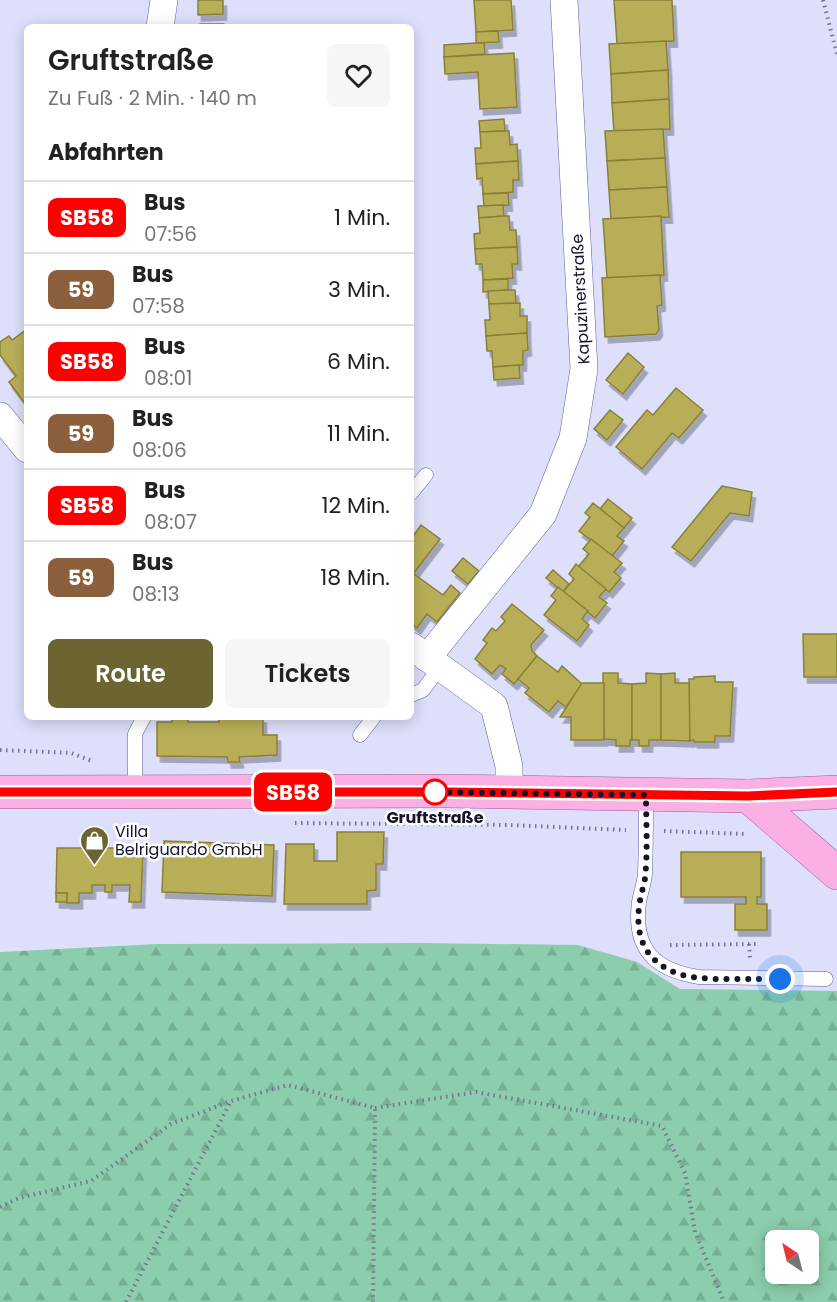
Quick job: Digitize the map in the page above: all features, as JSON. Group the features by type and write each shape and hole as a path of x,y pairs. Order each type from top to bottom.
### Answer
{"main road":[{"path":"0,792 748,796 837,792"},
{"path":"748,796 837,873"}],"street":[{"path":"160,24 164,0"},
{"name":"Kapuzinerstraße","path":"426,657 543,514 573,438 584,369 564,0"},
{"path":"0,416 24,445"},
{"path":"426,657 494,706 510,766 509,793"}],"lane":[{"path":"414,489 426,475"},
{"path":"414,694 423,690 426,657"},
{"path":"135,791 135,734 142,720"},
{"path":"360,735 372,720"},
{"path":"646,795 645,877 639,902 639,921 643,945 650,956 680,974 699,977 826,979"}],"path":[{"path":"824,0 837,54"},
{"path":"509,825 756,834"},
{"path":"643,945 759,944"},
{"path":"0,1207 19,1198 91,1181 171,1124 231,1101 288,1085 375,1108 476,1092 662,1126 685,1173 695,1232 724,1302"},
{"path":"126,1302 231,1101"},
{"path":"373,1302 375,1108"}],"green space":[{"path":"158,944 578,945 637,962 680,989 837,991 837,1302 0,1302 0,952"}],"building":[{"path":"198,0 223,0 223,14 198,15"},
{"path":"474,0 511,0 513,30 476,32"},
{"path":"614,0 672,0 674,41 617,44"},
{"path":"498,31 499,42 476,43 476,32"},
{"path":"666,41 668,70 611,74 609,44"},
{"path":"484,43 485,54 444,57 444,45"},
{"path":"514,53 517,107 480,109 478,72 445,74 444,57"},
{"path":"668,70 669,99 612,103 611,74"},
{"path":"669,99 670,129 614,132 612,103"},
{"path":"504,119 505,131 480,132 479,121"},
{"path":"663,129 665,158 607,161 605,131"},
{"path":"509,131 510,145 517,144 518,161 476,164 475,148 481,148 480,132"},
{"path":"665,158 667,187 609,190 607,161"},
{"path":"518,161 519,180 513,180 513,192 483,194 482,178 477,179 476,164"},
{"path":"667,187 669,217 611,219 609,190"},
{"path":"508,193 509,205 484,206 483,194"},
{"path":"503,205 504,216 479,218 478,206"},
{"path":"509,216 510,230 516,230 517,247 475,249 474,234 480,233 479,218"},
{"path":"661,216 664,275 607,278 603,219"},
{"path":"517,247 518,264 512,264 513,278 483,280 482,264 476,264 475,249"},
{"path":"660,275 662,305 657,306 659,330 656,334 605,337 602,278"},
{"path":"508,279 508,290 483,292 483,280"},
{"path":"515,290 516,303 489,304 488,291"},
{"path":"520,303 520,316 527,316 527,333 486,336 485,320 490,320 489,304"},
{"path":"24,331 24,402 9,382 16,376 0,355 0,342 9,336 12,340"},
{"path":"527,333 528,350 523,351 523,365 493,367 492,351 487,351 486,336"},
{"path":"628,353 644,367 623,394 606,380"},
{"path":"519,365 520,378 494,380 493,367"},
{"path":"676,388 703,410 679,438 672,433 642,469 616,447 647,410 653,415"},
{"path":"610,410 623,420 607,440 594,429"},
{"path":"722,486 752,492 749,516 730,513 691,561 672,547"},
{"path":"608,499 632,518 624,528 600,509"},
{"path":"593,503 624,528 617,536 624,541 612,556 579,531 590,517 585,513"},
{"path":"421,525 440,539 414,573 414,535"},
{"path":"591,539 622,563 614,572 621,578 609,592 578,567 589,554 583,549"},
{"path":"463,558 479,571 468,584 452,571"},
{"path":"576,564 606,589 599,597 607,603 595,618 563,592 574,579 569,574"},
{"path":"553,570 569,584 563,592 546,578"},
{"path":"414,574 443,595 451,585 460,593 437,622 427,614 417,628 414,626"},
{"path":"558,587 588,611 582,619 589,625 577,641 544,615 556,600 551,596"},
{"path":"512,604 544,630 531,645 532,651 537,656 514,684 502,674 506,669 500,665 492,674 475,659 487,643 483,640 492,628 496,631 505,621 501,617"},
{"path":"803,634 837,634 837,677 804,677"},
{"path":"537,656 558,672 562,666 582,684 566,707 558,701 549,712 525,693 529,688 518,679"},
{"path":"603,673 618,673 618,683 632,684 632,740 630,740 630,746 616,746 616,740 604,739"},
{"path":"646,673 661,674 661,740 649,740 649,746 639,746 639,740 632,740 632,684 646,683"},
{"path":"675,673 675,683 690,683 690,741 661,740 661,674"},
{"path":"715,676 715,682 733,682 730,736 715,736 715,742 690,741 689,679"},
{"path":"582,683 604,683 604,740 571,740 571,717 560,717"},
{"path":"172,720 219,722 219,720 263,720 263,735 277,735 277,755 239,757 240,762 228,762 227,757 157,756 157,722 172,722"},
{"path":"337,832 384,832 383,864 376,864 376,890 367,891 367,904 284,904 286,844 314,844 314,861 337,861"},
{"path":"164,841 274,845 272,896 162,892"},
{"path":"57,848 143,848 141,902 129,902 130,885 112,885 112,892 105,892 105,885 92,885 92,893 79,893 79,903 67,903 67,893 56,893"},
{"path":"681,852 761,852 761,897 757,897 757,904 767,904 767,930 735,930 735,904 746,904 746,897 681,897"},
{"path":"56,893 67,893 67,902 56,902"}],"bus line":[{"name":"SB58","path":"0,792 448,792 748,796 837,792"}],"place":[{"name":"Gruftstraße","path":"435,792"},
{"name":"Villa Belriguardo GmbH","path":"94,866"}],"route":[{"path":"435,792 426,792 646,795 645,877 639,902 641,940 644,949 667,968 680,974 699,977 780,979"}]}
